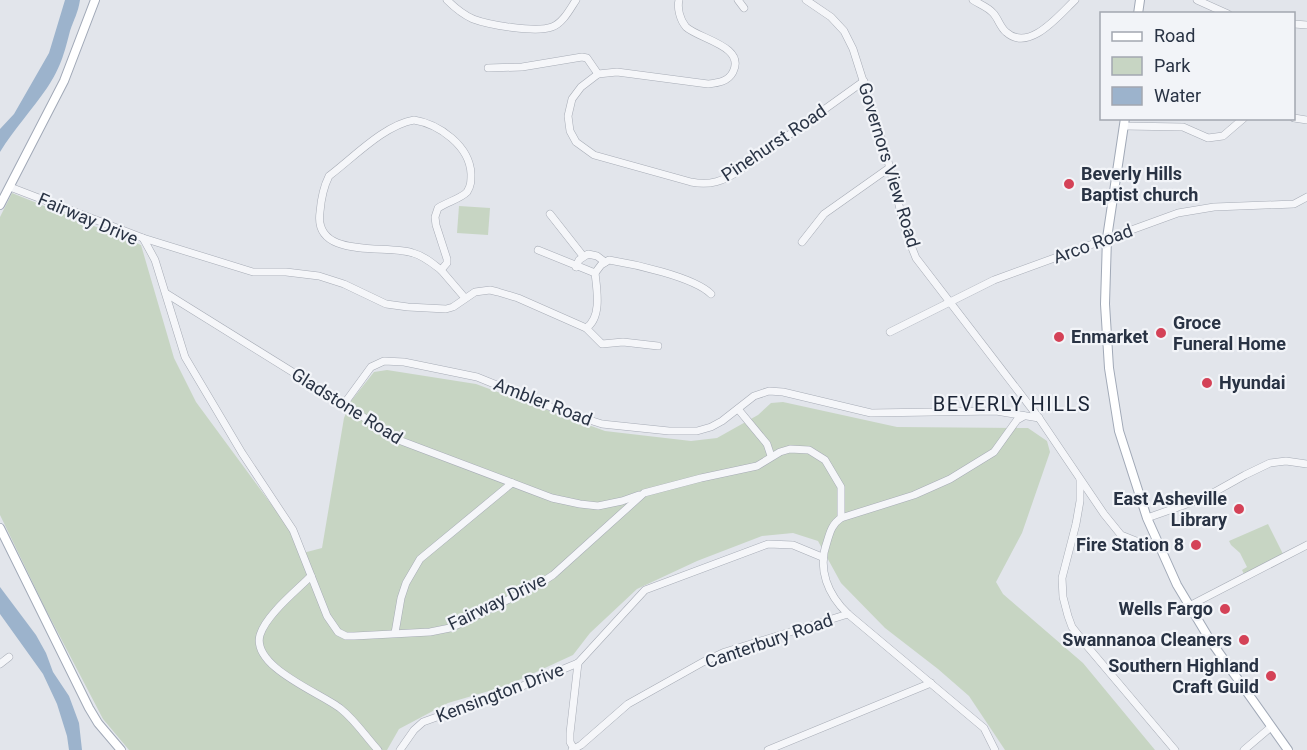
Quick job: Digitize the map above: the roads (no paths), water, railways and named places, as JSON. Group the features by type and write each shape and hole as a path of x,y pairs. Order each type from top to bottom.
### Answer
{"main road":[{"path":"0,205 64,81 95,0"},
{"path":"1124,122 1107,238 1105,303 1109,368 1119,431 1157,545 1177,585 1211,642 1288,750"},
{"path":"0,528 89,708 98,723 121,750"}],"street":[{"path":"447,0 472,19 526,29 551,27 563,19 576,0"},
{"path":"488,68 522,67 582,57 587,58 598,74 617,72 708,84 719,83 730,76 735,68 733,58 727,49 686,26 678,12 679,0"},
{"path":"738,0 744,8"},
{"name":"Governors View Road","path":"806,0 831,17 844,31 864,81 911,246 927,274 1039,418 1080,480 1121,535 1141,543 1157,545"},
{"path":"973,0 992,11 1006,33 1018,38 1030,37 1039,33 1075,0"},
{"path":"1197,0 1224,12"},
{"name":"Pinehurst Road","path":"598,74 580,87 572,99 568,116 570,131 576,142 594,155 701,184 726,179 864,81"},
{"path":"1124,122 1183,127 1208,138 1223,136 1242,120"},
{"path":"441,270 447,263 447,259 435,217 438,208 468,190 471,182 471,168 465,155 453,140 435,126 423,121 406,121 381,135 329,176 324,186 320,226 330,239 338,242 368,250 401,250 414,253 441,270 465,298"},
{"path":"802,242 824,214 890,168"},
{"name":"Fairway Drive","path":"10,187 143,238 155,260 185,357 242,453 293,530 327,616 338,632 354,636 430,632 450,627 539,584 567,564 644,493 757,466 771,456 790,449 809,450 825,460 841,487 841,518"},
{"name":"Arco Road","path":"890,332 994,280 1178,213 1214,207 1294,204 1307,196"},
{"path":"550,214 583,256"},
{"path":"143,238 253,272 286,272 319,276 344,284 386,304 408,308 446,309 453,307 475,292 498,292 518,298 586,328 602,344 623,342 658,346"},
{"path":"538,250 595,273"},
{"path":"576,267 583,256 588,254 593,254 605,262"},
{"path":"586,328 590,325 595,312 597,296 595,273 609,260 630,263 687,280 703,286 711,294"},
{"name":"Gladstone Road","path":"167,294 396,439 552,498 589,506 622,501 644,493"},
{"name":"Ambler Road","path":"344,404 371,367 384,361 453,370 602,424 669,431 697,431 711,427 754,396 769,392 783,392 871,412 996,411 1039,418"},
{"path":"738,408 767,444 771,456"},
{"path":"995,750 984,728 848,615 832,596 826,583 822,557 830,532 841,518 914,495 950,479 994,452 1017,420 1024,416"},
{"path":"1147,518 1204,498 1270,463 1286,461 1307,464"},
{"path":"1080,480 1080,501 1076,524 1062,578 1063,597 1068,616 1072,627 1087,646 1175,750"},
{"path":"395,633 406,583 420,559 512,483"},
{"name":"Kensington Drive","path":"400,750 414,730 423,722 578,663 645,590 768,544 793,545 822,557"},
{"path":"1189,606 1307,545"},
{"path":"311,576 270,618 260,636 261,653 279,671 342,709 378,750"},
{"name":"Canterbury Road","path":"573,750 628,704 704,662 725,652 848,615"},
{"path":"0,664 9,657"},
{"path":"573,750 570,733 578,663"},
{"path":"768,750 931,683"},
{"path":"1244,750 1271,727"}],"water":[{"path":"65,0 80,0 59,67 47,88 0,152 0,129 14,114 49,53"},
{"path":"0,587 36,635 53,672 69,696 79,723 82,750 69,750 57,704 43,674 0,614"}],"place":[{"name":"Beverly Hills Baptist church","path":"1069,184"},
{"name":"Groce Funeral Home","path":"1161,333"},
{"name":"Enmarket","path":"1059,337"},
{"name":"Hyundai","path":"1207,383"},
{"name":"East Asheville Library","path":"1239,509"},
{"name":"Fire Station 8","path":"1196,545"},
{"name":"Wells Fargo","path":"1225,609"},
{"name":"Swannanoa Cleaners","path":"1244,640"},
{"name":"Southern Highland Craft Guild","path":"1271,676"}],"district":[{"name":"BEVERLY HILLS","path":"1012,404"}]}
